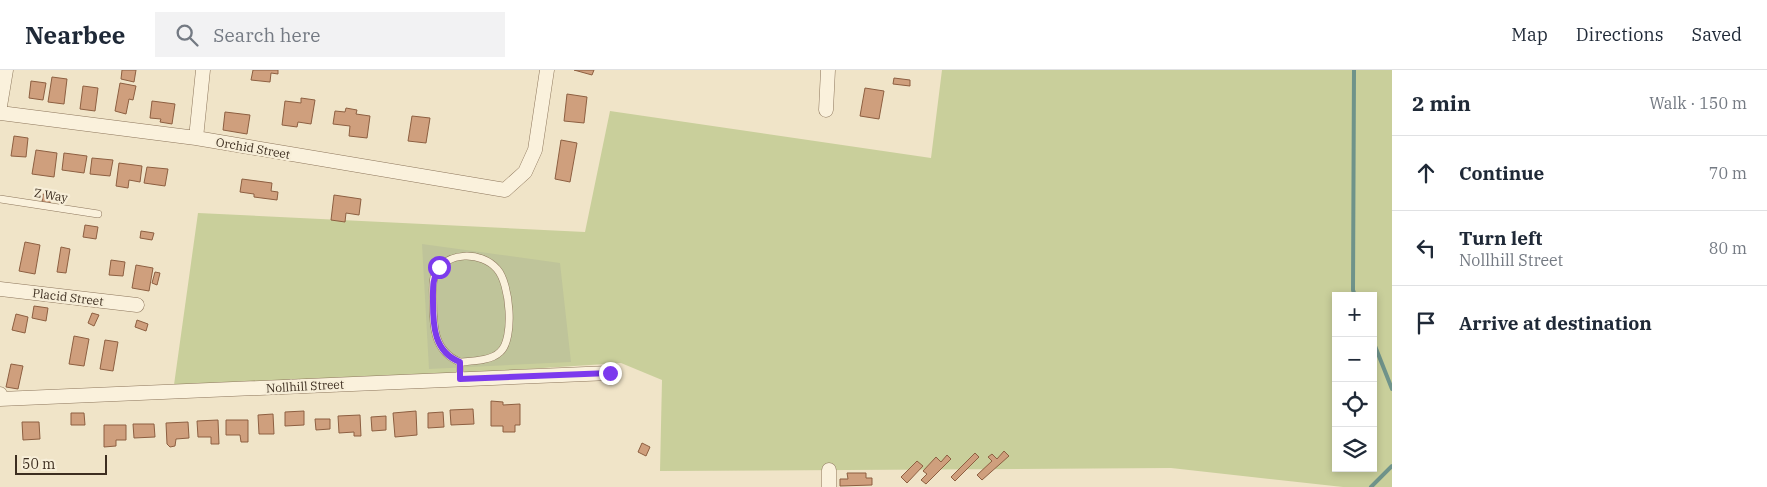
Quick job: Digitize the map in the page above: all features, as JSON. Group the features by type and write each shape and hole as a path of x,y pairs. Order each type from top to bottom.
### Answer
{"street":[{"path":"0,106 6,70"},
{"path":"196,138 203,70"},
{"name":"Orchid Street","path":"0,113 196,138 505,190 525,172 535,150 547,70"},
{"path":"826,110 828,70"},
{"name":"Placid Street","path":"0,288 137,305"},
{"name":"Nollhill Street","path":"0,400 610,373"},
{"path":"0,394 0,400"},
{"path":"829,470 829,487"}],"lane":[{"name":"Z Way","path":"0,198 98,214"},
{"path":"458,257 472,257 495,266 505,282 508,295 509,334 504,347 495,356 460,362 453,360 437,339 433,318 433,280 439,267 445,262 458,257"},
{"path":"460,362 460,379"}],"green space":[{"path":"942,70 1392,70 1392,487 1343,487 1171,468 660,471 662,380 621,363 173,392 198,213 585,232 610,111 931,158"},
{"path":"422,244 560,263 571,362 429,369"}],"building":[{"path":"122,70 136,70 134,82 121,79"},
{"path":"253,70 278,70 278,74 271,73 270,82 251,80"},
{"path":"574,70 594,70 592,75"},
{"path":"52,77 67,79 64,104 48,102"},
{"path":"894,78 910,80 910,86 893,84"},
{"path":"31,81 46,83 43,100 29,98"},
{"path":"120,83 136,86 133,100 129,99 126,114 115,111"},
{"path":"83,86 98,88 95,111 80,109"},
{"path":"865,88 884,91 879,119 860,116"},
{"path":"567,94 587,97 584,123 564,121"},
{"path":"301,98 315,100 311,124 298,122 297,127 282,125 285,101 301,103"},
{"path":"152,101 175,104 172,124 160,122 161,119 150,118"},
{"path":"346,108 357,110 356,114 370,116 367,138 349,136 350,126 333,124 335,111 345,112"},
{"path":"225,112 250,115 247,134 223,130"},
{"path":"412,116 430,118 426,143 408,141"},
{"path":"14,136 28,138 26,157 11,156"},
{"path":"561,140 577,143 570,182 555,179"},
{"path":"36,150 57,153 54,177 32,174"},
{"path":"64,153 87,156 84,173 62,170"},
{"path":"92,158 113,160 110,176 90,174"},
{"path":"119,163 142,166 140,182 129,180 128,188 116,186"},
{"path":"147,167 168,169 165,186 144,183"},
{"path":"242,179 272,183 271,191 278,192 277,200 254,197 254,194 240,192"},
{"path":"43,194 52,196 50,203 42,202"},
{"path":"334,195 361,199 359,215 346,213 345,222 331,220"},
{"path":"85,225 98,227 96,239 83,237"},
{"path":"141,231 154,233 152,240 140,238"},
{"path":"25,242 40,245 35,274 19,271"},
{"path":"61,247 70,249 66,273 57,272"},
{"path":"111,260 125,262 123,276 109,275"},
{"path":"136,265 153,268 149,291 132,288"},
{"path":"155,272 160,273 157,285 152,283"},
{"path":"34,306 48,308 46,321 32,318"},
{"path":"92,313 99,315 94,326 88,323"},
{"path":"16,314 28,317 25,333 12,330"},
{"path":"137,320 148,324 146,331 135,327"},
{"path":"74,336 89,339 84,366 69,364"},
{"path":"105,340 118,342 113,371 100,369"},
{"path":"11,364 23,366 18,389 6,387"},
{"path":"491,401 503,402 503,405 520,404 520,425 515,425 515,432 503,432 503,426 491,426"},
{"path":"473,409 474,424 451,425 450,410"},
{"path":"304,411 304,425 285,426 285,412"},
{"path":"416,411 417,435 395,437 393,413"},
{"path":"443,412 444,427 428,428 428,413"},
{"path":"71,413 84,413 85,425 71,425"},
{"path":"273,414 274,434 259,434 258,415"},
{"path":"360,415 361,436 354,436 354,432 339,433 338,416"},
{"path":"386,416 386,430 372,431 371,417"},
{"path":"315,419 330,419 330,429 316,430"},
{"path":"218,420 219,444 211,444 211,437 198,437 197,421"},
{"path":"226,420 248,420 248,442 241,442 240,435 226,435"},
{"path":"22,422 39,422 40,439 23,440"},
{"path":"188,422 189,438 176,439 175,446 170,447 167,444 166,423"},
{"path":"133,424 154,424 155,437 134,438"},
{"path":"104,425 126,425 126,440 116,440 116,446 104,447"},
{"path":"642,443 650,447 646,456 638,452"},
{"path":"1004,451 1009,456 982,480 977,475 992,461 988,457 992,454 997,459"},
{"path":"975,453 979,457 955,481 951,477"},
{"path":"947,455 951,459 926,484 921,480 927,474 923,471 936,457 941,462"},
{"path":"917,461 923,466 907,483 901,477"},
{"path":"847,473 866,473 866,478 872,478 872,485 840,486 840,479 848,479"}],"waterway":[{"path":"1354,70 1354,292"},
{"path":"1377,351 1392,389"},
{"path":"1371,487 1392,466"}],"route":[{"path":"439,267 433,280 434,332 442,349 453,360 460,362 460,379 610,373"}]}
